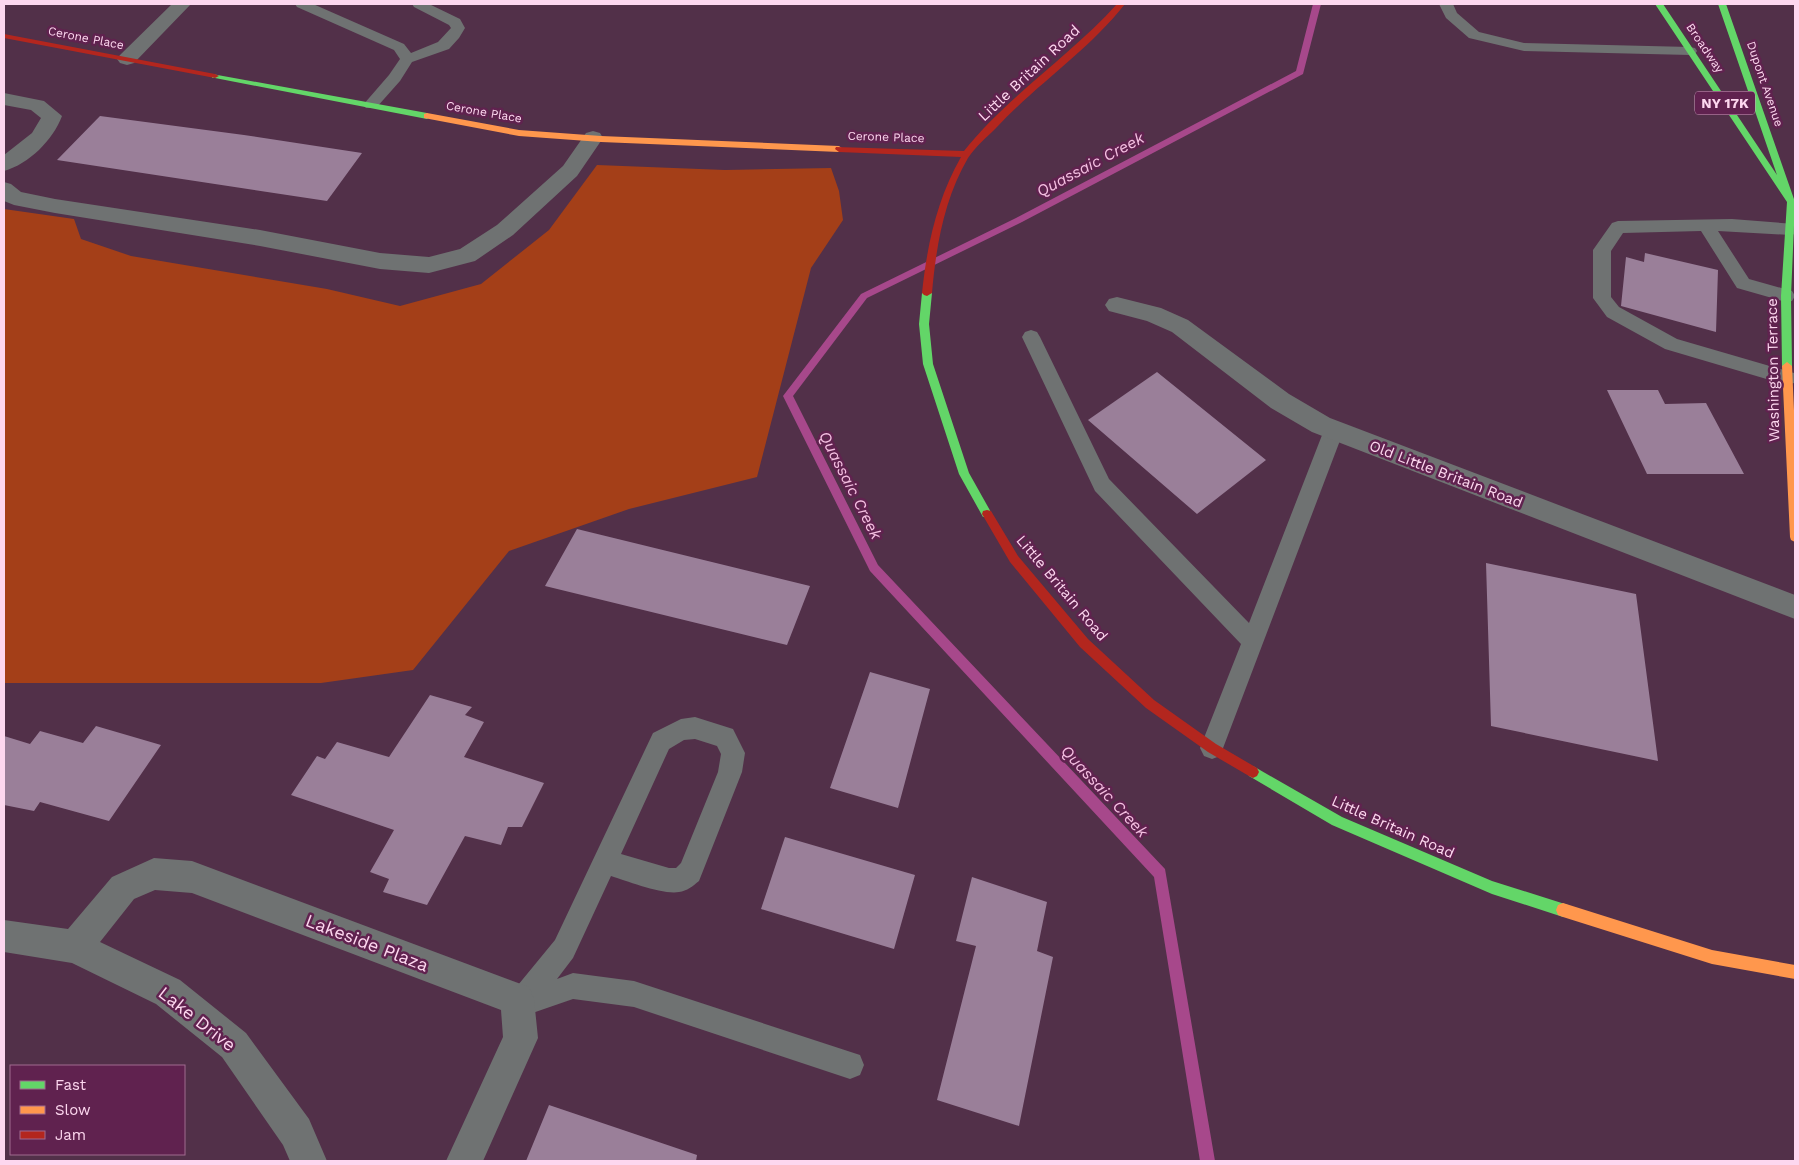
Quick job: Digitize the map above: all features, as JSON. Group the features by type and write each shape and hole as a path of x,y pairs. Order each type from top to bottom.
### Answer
{"street":[{"path":"127,59 182,4"},
{"name":"Little Britain Road","path":"1121,4 1105,23 1003,114 968,154 952,182 939,221 930,258 925,315 928,364 964,474 1014,559 1084,643 1150,704 1212,748 1337,821 1492,886 1712,957 1795,972"},
{"name":"Broadway","path":"1659,4 1794,204"},
{"name":"Dupont Avenue","path":"1722,4 1794,204"},
{"name":"Cerone Place","path":"4,36 519,133 593,138 968,154"},
{"path":"4,99 37,105 52,116 46,131 4,164"},
{"path":"4,189 14,198 54,206 260,238 380,261 429,265 467,255 505,230 570,171 593,138"},
{"name":"Washington Terrace","path":"1794,204 1786,296 1787,378 1795,534"},
{"name":"Old Little Britain Road","path":"1117,305 1153,314 1180,326 1280,401 1321,425 1795,607"},
{"name":"Lakeside Plaza","path":"75,947 123,888 154,874 192,877 517,999 518,1005"},
{"name":"Lake Drive","path":"4,936 75,947 168,992 234,1045 296,1132 309,1161"},
{"path":"464,1161 521,1038 518,1005"}],"lane":[{"path":"302,4 399,47 407,59"},
{"path":"371,105 395,78 407,59 440,48 455,36 458,28 456,22 419,4"},
{"path":"1446,4 1451,15 1474,35 1524,47 1690,51"},
{"path":"1787,378 1671,344 1613,312 1602,298 1602,250 1618,227 1706,225 1791,228"},
{"path":"1706,225 1743,284 1786,296"},
{"path":"1031,337 1102,485 1252,641"},
{"path":"1212,748 1334,430"},
{"path":"518,1005 564,949 604,862 661,741 681,730 696,728 725,737 733,753 730,772 690,872 680,880 669,880 604,862"},
{"path":"518,1005 573,986 634,994 850,1065"}],"shaded area":[{"path":"597,165 725,170 831,168 839,191 843,220 811,268 757,477 629,509 509,551 413,670 321,683 4,683 4,209 74,219 81,239 131,256 327,289 400,306 481,284 549,230"}],"building":[{"path":"100,116 362,153 327,201 57,160"},
{"path":"1645,253 1718,270 1716,332 1621,306 1626,257 1644,262"},
{"path":"1157,372 1266,460 1197,514 1088,420"},
{"path":"1607,390 1658,390 1665,404 1706,403 1744,474 1647,474"},
{"path":"577,529 810,586 787,645 545,586"},
{"path":"1486,563 1636,594 1658,761 1491,726"},
{"path":"870,672 930,689 898,808 830,788"},
{"path":"430,695 472,707 465,715 484,722 464,757 544,783 522,827 508,827 501,845 465,836 427,905 383,892 389,879 370,872 394,830 291,795 317,756 325,759 337,742 389,757"},
{"path":"96,726 161,745 109,821 40,802 34,811 4,805 4,736 30,744 40,731 83,743"},
{"path":"785,837 915,875 894,949 761,909"},
{"path":"972,877 1047,902 1037,951 1053,957 1019,1126 937,1100 976,946 956,941"},
{"path":"549,1105 697,1155 696,1161 526,1161"}],"waterway":[{"name":"Quassaic Creek","path":"1207,1161 1160,874 874,568 788,396 864,296 1019,220 1300,72 1317,4"}],"traffic: fast":[{"path":"1659,4 1795,208"},
{"path":"1722,4 1791,202 1786,296 1787,366"},
{"path":"215,76 427,116"},
{"path":"927,293 924,324 928,364 964,474 987,514"},
{"path":"1253,772 1337,821 1492,887 1563,910"}],"traffic: slow":[{"path":"427,116 519,133 601,139 839,149"},
{"path":"1787,366 1795,537"},
{"path":"1563,910 1712,957 1795,972"}],"traffic: jam":[{"path":"927,293 931,257 939,221 950,187 966,155 1005,113 1090,37 1121,4"},
{"path":"4,36 215,76"},
{"path":"839,149 967,154"},
{"path":"987,514 1014,559 1084,643 1150,704 1212,748 1253,772"}]}
